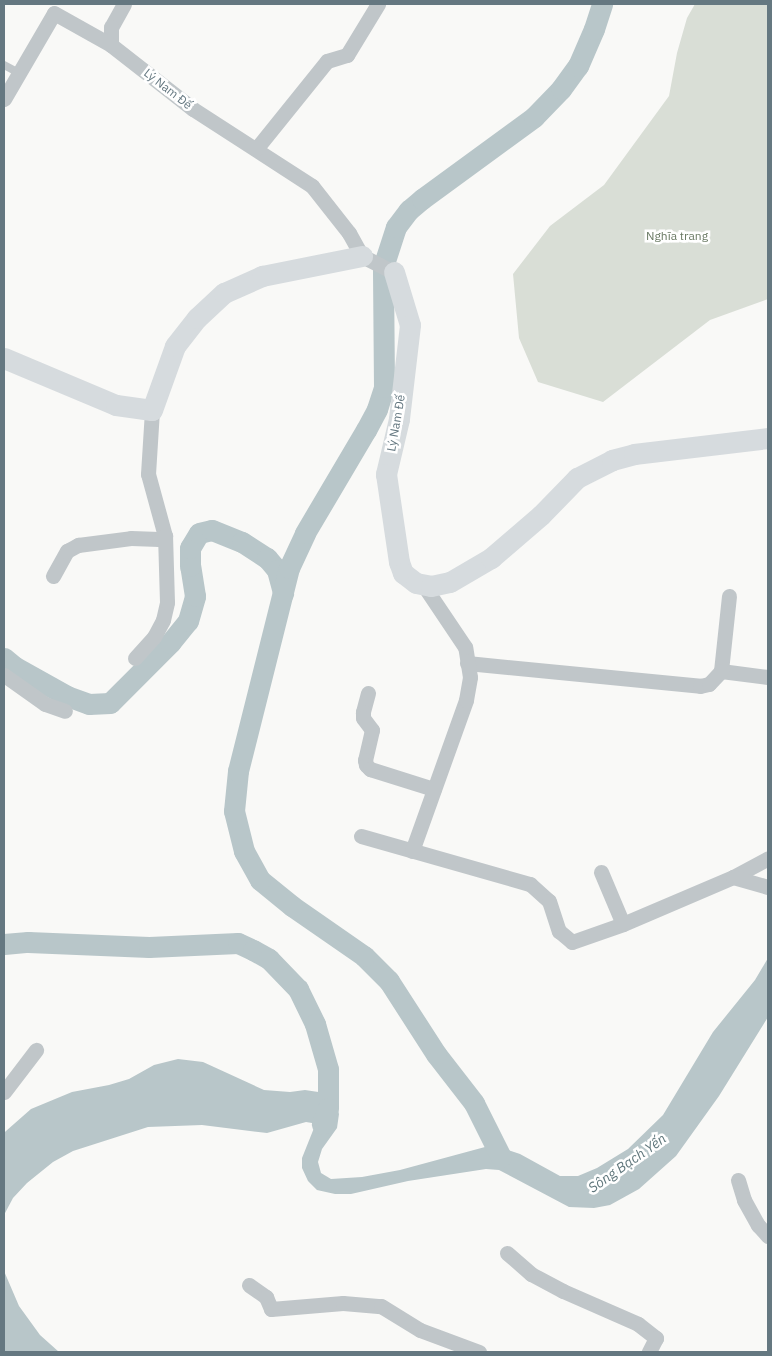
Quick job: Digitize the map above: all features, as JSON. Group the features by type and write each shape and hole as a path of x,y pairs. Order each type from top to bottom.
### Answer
{"street":[{"path":"111,45 111,27 122,4"},
{"path":"256,149 327,61 347,55 378,4"},
{"name":"Lý Nam Đế","path":"19,73 54,13 111,45 193,108 312,186 349,233 362,256 394,272 410,325 399,419 386,474 399,562 403,573 410,580 424,586"},
{"path":"4,99 19,73"},
{"path":"135,658 154,637 163,620 167,602 165,536 148,474 152,410 175,346 197,318 224,293 262,276 362,256"},
{"path":"4,358 116,405 152,410"},
{"path":"412,851 466,700 470,677 465,648 424,586 450,582 492,558 541,516 577,478 612,460 634,454 768,438"},
{"path":"53,576 66,551 78,545 131,538 160,539 165,536"},
{"path":"467,662 700,686 710,684 721,672 729,596"},
{"path":"721,672 768,677"},
{"path":"4,675 46,704 65,711"},
{"path":"368,693 362,712 363,718 372,730 365,760 366,765 370,769 434,789"},
{"path":"361,836 530,884 549,901 560,931 572,942 623,924 733,877 768,858"},
{"path":"601,872 623,924"},
{"path":"733,877 766,886"},
{"path":"4,1092 36,1050"},
{"path":"738,1180 744,1200 758,1225 768,1236"},
{"path":"507,1253 531,1274 563,1291 638,1324 656,1338 649,1352"},
{"path":"249,1285 266,1297 271,1309 342,1303 381,1306 420,1330 478,1352"}],"lane":[{"path":"4,65 19,73"}],"green space":[{"name":"Nghĩa trang","path":"695,4 768,4 768,299 710,320 603,402 538,382 519,338 513,274 550,226 604,185 669,96 677,53 687,18"}],"water":[{"name":"Sông Bạch Yến","path":"768,958 768,1017 719,1096 676,1156 639,1189 610,1205 594,1208 569,1207 499,1170 486,1169 408,1181 351,1194 335,1194 317,1190 308,1181 302,1168 302,1158 314,1128 312,1123 306,1122 267,1133 202,1125 148,1127 73,1151 53,1162 27,1183 13,1198 4,1215 4,1133 6,1131 31,1109 72,1092 129,1079 154,1065 178,1059 203,1062 264,1090 290,1092 305,1090 325,1093 335,1103 339,1114 337,1128 322,1149 318,1162 321,1173 331,1179 362,1177 400,1170 485,1147 502,1148 520,1154 560,1176 578,1176 597,1168 628,1149 663,1115 713,1032 755,980"},
{"path":"4,1271 19,1306 40,1335 59,1352 4,1352"}],"waterway":[{"path":"501,1157 474,1103 436,1054 389,981 364,956 292,906 260,880 244,851 234,811 238,771 289,568 305,533 366,430 377,409 384,387 383,267 396,227 409,210 422,199 534,117 561,89 578,66 594,29 602,4"},
{"path":"4,658 15,667 67,696 89,704 110,703 170,643 188,621 195,596 190,566 190,548 199,533 212,530 242,542 267,558 277,570 283,593"},
{"path":"4,944 28,942 149,947 238,943 269,959 298,989 315,1024 328,1069 328,1108 322,1124"}]}
